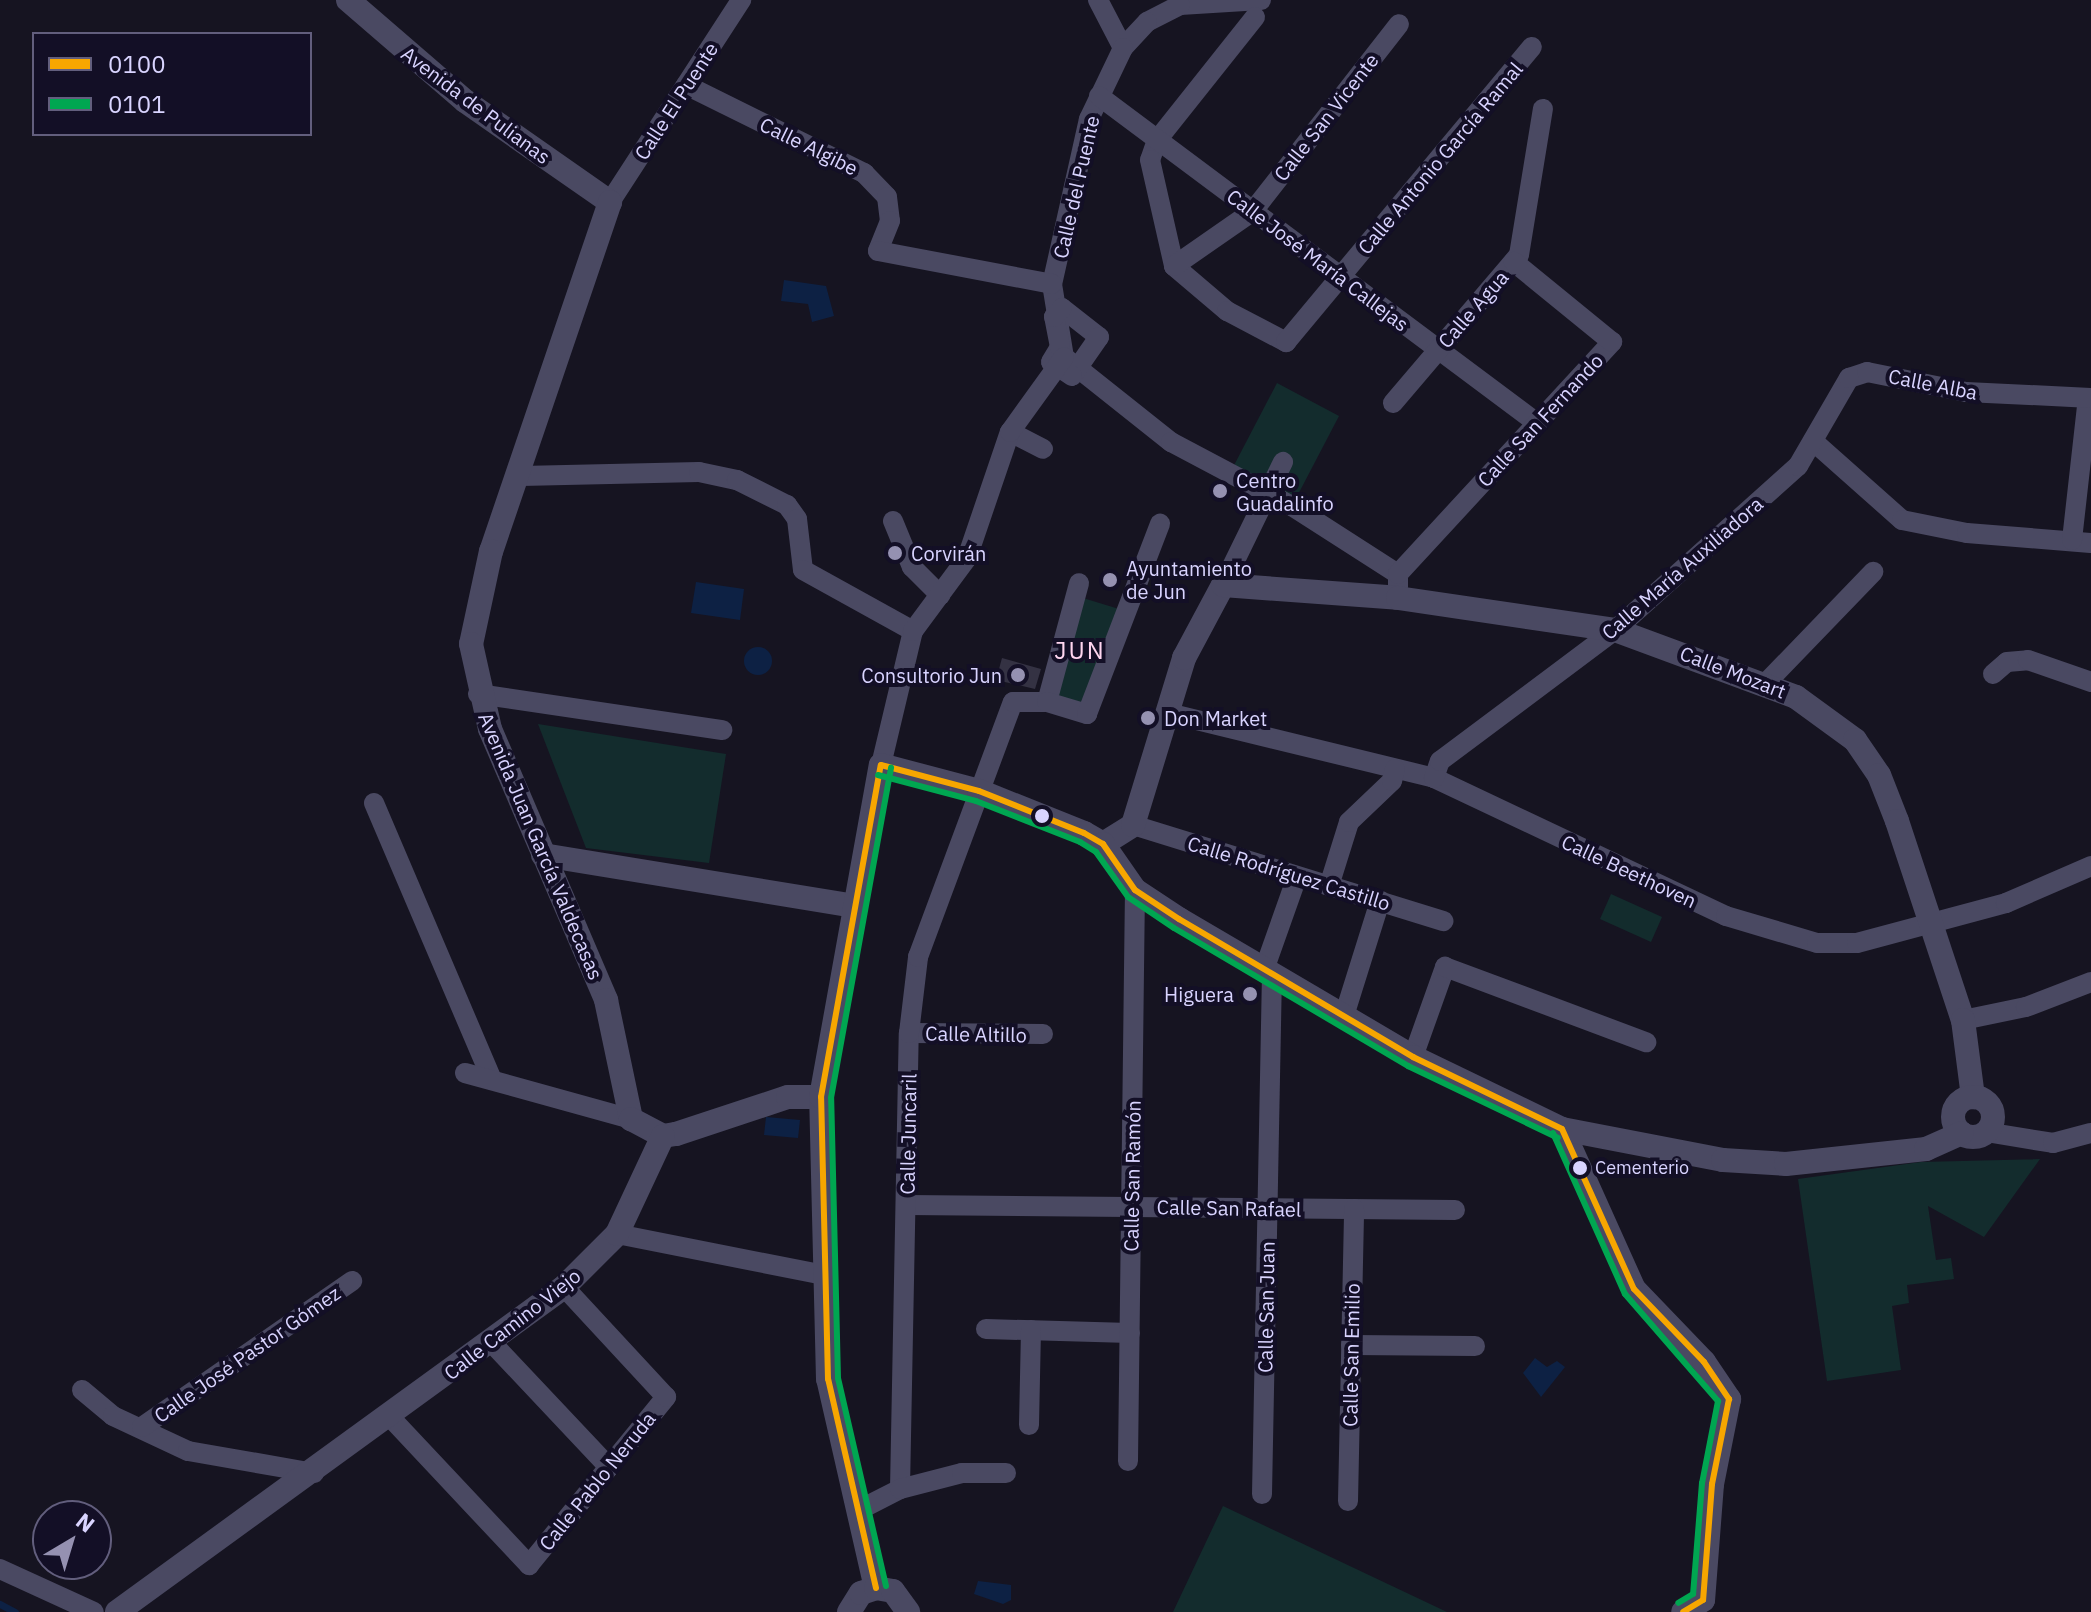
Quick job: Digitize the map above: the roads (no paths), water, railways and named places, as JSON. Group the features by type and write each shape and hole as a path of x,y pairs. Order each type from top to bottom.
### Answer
{"street":[{"name":"Avenida de Pulianas","path":"348,0 465,101 610,202"},
{"name":"Calle El Puente","path":"610,202 741,0"},
{"path":"1098,0 1123,48"},
{"name":"Calle del Puente","path":"1052,284 1099,96 1123,48 1147,22 1180,5 1258,8"},
{"path":"1174,266 1150,160 1157,140 1258,8"},
{"name":"Calle San Vicente","path":"1174,266 1253,211 1399,24"},
{"name":"Calle Antonio García Ramal","path":"1174,266 1227,311 1286,342 1532,47"},
{"name":"Calle Algibe","path":"686,85 864,173 887,197 890,221 878,251 1052,284"},
{"name":"Calle José María Callejas","path":"1099,96 1537,423"},
{"name":"Calle Agua","path":"1393,403 1514,262 1543,109"},
{"name":"Avenida Juan García Valdecasas","path":"610,202 521,476 491,551 471,644 478,694 606,1000 631,1119"},
{"name":"Calle San Fernando","path":"1398,586 1537,423 1612,342 1514,262"},
{"path":"1052,284 1059,312"},
{"path":"876,1588 828,1379 821,1097 881,765 913,631 967,558 1010,432 1066,364 1099,337 1062,308 1054,317 1060,347 1051,362 1066,364 1171,442 1268,493 1398,586"},
{"name":"Calle Alba","path":"1813,441 1849,378 1867,372 1966,392 2090,398"},
{"path":"1813,441 1902,520 1967,533 2081,542 2090,398"},
{"path":"1010,432 1043,449"},
{"name":"Calle María Auxiliadora","path":"1434,778 1440,761 1615,630 1798,466 1813,441"},
{"path":"1103,844 1133,825 1184,658 1283,462"},
{"path":"521,476 699,472 737,480 787,505 797,519 803,570 913,631"},
{"path":"893,521 912,567 940,595"},
{"path":"1079,583 1047,702 1087,714 1160,524"},
{"path":"1765,684 1873,572"},
{"name":"Calle Mozart","path":"1223,585 1398,586 1615,630 1765,684 1826,715 1855,740 1879,775 1926,922 1963,1020 1973,1097 1954,1113 1974,1133"},
{"path":"1993,674 2007,662 2028,660 2091,682"},
{"path":"478,694 722,730"},
{"name":"Calle Juncaril","path":"900,1489 909,1033 918,957 1013,702 1047,702"},
{"name":"Calle Beethoven","path":"1168,713 1434,778 1776,935 1857,943 2046,891 2091,866"},
{"path":"881,765 979,791 1103,844 1135,890 1268,973 1413,1057 1562,1129 1723,1160 1786,1164 1926,1149 1974,1133 2053,1143 2091,1133"},
{"path":"1329,886 1349,822 1392,781 1395,769"},
{"path":"374,803 492,1080"},
{"name":"Calle Rodríguez Castillo","path":"1133,825 1444,921"},
{"path":"543,855 854,906"},
{"name":"Calle San Juan","path":"1262,1494 1268,1208 1268,973 1297,877"},
{"name":"Calle San Ramón","path":"1128,1461 1135,890"},
{"path":"1344,1016 1380,901"},
{"path":"1413,1057 1445,967 1646,1042"},
{"path":"1963,1020 2026,1007 2091,982"},
{"name":"Calle Altillo","path":"909,1033 1043,1034"},
{"path":"465,1073 631,1119 663,1136 788,1097 821,1097"},
{"path":"1562,1129 1634,1289 1704,1362 1729,1399 1712,1484 1703,1600 1683,1612"},
{"name":"Calle Camino Viejo","path":"117,1612 391,1418 564,1287 617,1234 663,1136"},
{"name":"Calle San Rafael","path":"907,1205 1455,1210"},
{"name":"Calle San Emilio","path":"1348,1501 1354,1209"},
{"path":"617,1234 825,1275"},
{"name":"Calle José Pastor Gómez","path":"142,1427 352,1281"},
{"name":"Calle Pablo Neruda","path":"391,1418 529,1565 666,1397 564,1287"},
{"path":"986,1329 1130,1333"},
{"path":"1029,1425 1031,1330"},
{"path":"491,1342 609,1467"},
{"path":"1351,1345 1475,1346"},
{"path":"82,1390 113,1416 188,1451 314,1473"},
{"path":"859,1510 900,1489 962,1473 1006,1473"},
{"path":"0,1569 94,1612"},
{"path":"849,1612 861,1593 876,1588 893,1591 908,1612"}],"water":[{"path":"784,280 826,286 834,316 812,322 808,304 781,301"},
{"path":"696,582 744,589 740,620 691,613"},
{"path":"758,647 768,651 772,661 768,671 758,675 748,671 744,661 748,651"},
{"path":"766,1117 800,1120 798,1138 764,1135"},
{"path":"1535,1358 1547,1367 1557,1361 1565,1367 1541,1397 1523,1373"},
{"path":"978,1581 1011,1585 1011,1600 1003,1604 974,1594"}],"waterway":[{"path":"0,1604 15,1612"}],"place":[{"name":"Centro Guadalinfo","path":"1220,491"},
{"name":"Corvirán","path":"895,553"},
{"name":"Ayuntamiento de Jun","path":"1110,580"},
{"name":"Consultorio Jun","path":"1018,675"},
{"name":"Don Market","path":"1148,718"},
{"name":"Higuera","path":"1250,994"},
{"name":"Cementerio","path":"1580,1168"}],"district":[{"name":"JUN","path":"1080,651"}]}
